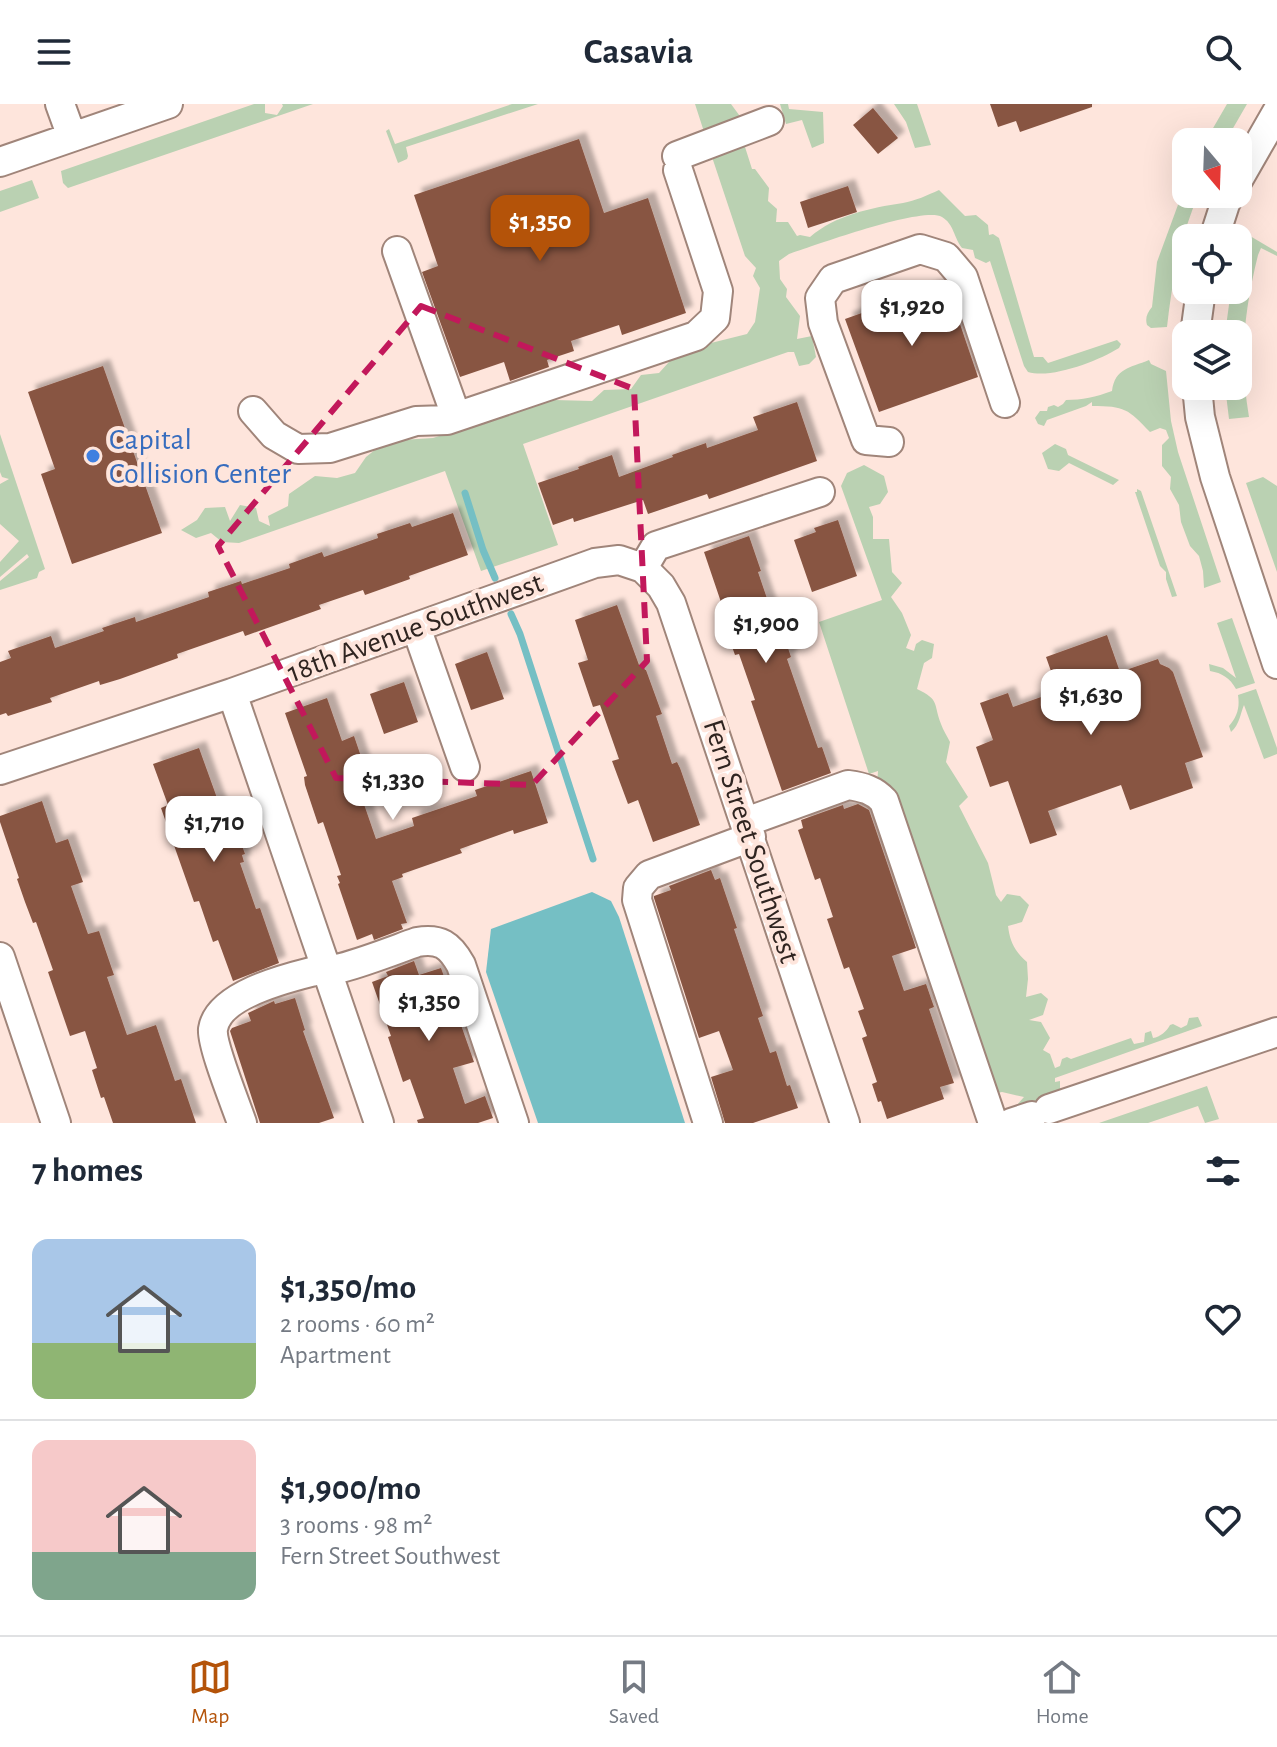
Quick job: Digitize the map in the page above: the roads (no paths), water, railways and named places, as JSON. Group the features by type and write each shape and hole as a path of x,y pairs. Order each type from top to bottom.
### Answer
{"street":[{"path":"60,104 72,137"},
{"path":"0,162 168,104"},
{"path":"1252,156 1277,112"},
{"path":"253,411 274,435 298,449 330,448 416,421 447,420 696,336 715,318 718,291 678,163 769,121"},
{"path":"889,442 866,440 823,323 820,298 833,279 920,249 946,257 963,277 1005,403"},
{"path":"397,251 456,416"},
{"path":"1198,400 1215,477 1277,664"},
{"path":"643,568 656,546 820,492"},
{"name":"18th Avenue Southwest","path":"0,770 232,693 595,563 619,560 643,568"},
{"name":"Fern Street Southwest","path":"643,568 661,586 671,603 845,1123"},
{"path":"416,627 465,767"},
{"path":"232,693 379,1123"},
{"path":"708,1123 637,900 638,888 649,875 848,785 876,793 884,801 993,1123"},
{"path":"242,1123 216,1045 213,1029 221,1012 237,998 312,971 337,969 431,940 444,944 455,953 461,965 514,1123"},
{"path":"0,957 56,1123"},
{"path":"1031,1116 1277,1032"}],"water":[{"path":"592,892 611,901 619,917 685,1123 538,1123 486,972 491,929"}],"waterway":[{"path":"465,493 495,578"},
{"path":"511,614 593,859"}],"place":[{"name":"Capital Collision Center","path":"93,456"}]}
